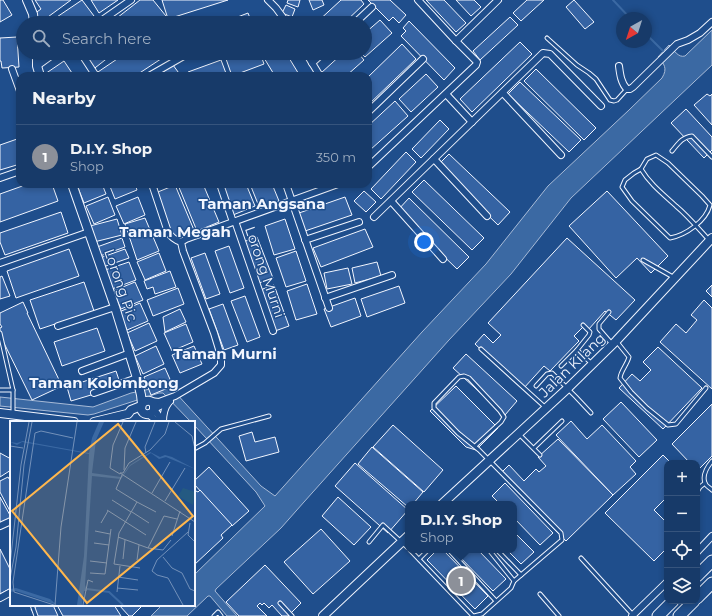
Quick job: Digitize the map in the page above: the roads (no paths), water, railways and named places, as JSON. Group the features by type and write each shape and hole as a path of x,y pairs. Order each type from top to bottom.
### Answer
{"highway":[{"path":"700,573 712,561"},
{"path":"700,595 712,583"},
{"path":"658,616 670,604"},
{"path":"680,616 691,604"}],"street":[{"path":"28,0 32,16"},
{"path":"108,16 131,0"},
{"path":"268,0 282,16"},
{"path":"372,163 446,94 476,65 477,62 418,0"},
{"path":"456,40 498,0"},
{"path":"362,16 372,7"},
{"path":"619,66 620,76 627,89 633,87 677,44 700,33 712,22"},
{"path":"374,217 543,53 550,54 601,106"},
{"path":"372,108 423,59"},
{"path":"37,60 39,72"},
{"path":"37,66 45,60"},
{"path":"86,60 93,72"},
{"path":"156,72 177,60"},
{"path":"310,60 318,72"},
{"path":"312,63 315,60"},
{"path":"12,68 16,80"},
{"path":"503,93 561,155"},
{"path":"446,94 472,122"},
{"path":"434,158 487,216"},
{"path":"0,178 16,172"},
{"name":"Lorong Pic","path":"73,188 115,306 140,391 147,407"},
{"path":"153,188 168,232 175,240 181,242 327,188"},
{"name":"Lorong Murni","path":"221,188 272,331"},
{"path":"287,188 328,308"},
{"path":"391,201 444,259"},
{"path":"305,240 359,222"},
{"path":"0,263 89,232"},
{"name":"Jalan Kilang","path":"449,501 614,343 711,240"},
{"path":"100,421 132,416 159,402 173,399 177,395 214,373 221,365 221,356 214,333 181,242"},
{"path":"325,298 392,275"},
{"path":"58,326 115,306"},
{"path":"82,371 130,354"},
{"path":"94,393 137,378"},
{"path":"163,421 164,412 169,400"},
{"path":"147,407 162,421"},
{"path":"147,407 157,421"},
{"path":"0,413 13,411 68,421"},
{"path":"0,526 10,521"},
{"path":"700,549 712,536"},
{"path":"323,616 405,539"},
{"path":"633,616 664,585"},
{"path":"0,598 10,593"}],"lane":[{"path":"547,38 577,65 589,73 596,80 610,100 617,100 627,89"},
{"path":"672,151 686,136 692,136 712,157"},
{"path":"656,155 668,163 710,205 704,217 695,225 688,231 670,238 632,202 622,187 625,180 642,169 647,159 656,155"},
{"path":"642,169 657,189 711,240"},
{"path":"643,260 675,278"},
{"path":"609,312 599,324 599,329 624,350 629,357 620,378 630,392 668,425 676,424 706,388"},
{"path":"560,366 577,350 589,335 590,332 583,325"},
{"path":"0,333 13,390 13,411"},
{"path":"480,349 546,408"},
{"path":"577,350 592,364"},
{"path":"536,386 547,374 552,373 591,413"},
{"path":"413,553 473,616 482,614 511,588 514,581 562,540 561,533 475,446 458,433 434,408 434,403 459,377 464,376 469,378 504,417 501,422 475,446"},
{"path":"0,390 13,390"},
{"path":"195,448 205,443 220,429 269,416"},
{"path":"534,448 562,421"},
{"path":"519,434 540,455"},
{"path":"712,461 706,468 704,478 705,483 712,490"},
{"path":"700,487 705,483"},
{"path":"369,542 383,525 405,539"},
{"path":"419,559 425,553"},
{"path":"452,553 496,601"},
{"path":"492,553 514,581"},
{"path":"500,553 521,575"},
{"path":"581,558 633,616"},
{"path":"540,594 559,616"},
{"path":"280,603 292,616"},
{"path":"32,606 36,616"},
{"path":"214,616 218,612 222,616"}],"water":[{"path":"712,30 712,65 571,198 511,274 449,340 281,528 216,589 215,591 237,616 227,616 210,596 208,596 187,616 151,616 161,606 195,606 195,574 265,506 256,492 195,426 195,421 190,421 163,393 88,415 0,406 0,397 93,407 131,393 160,387 169,388 174,391 261,486 275,496 422,332 486,264 548,186 662,78 665,69 658,57 669,45 678,55 685,56"}],"waterway":[{"path":"613,0 624,12"},
{"path":"652,40 665,53"}],"place":[{"name":"D.I.Y. Shop","path":"461,581"}],"district":[{"name":"Taman Angsana","path":"262,203"},
{"name":"Taman Megah","path":"175,231"},
{"name":"Taman Murni","path":"225,353"},
{"name":"Taman Kolombong","path":"104,382"}]}
